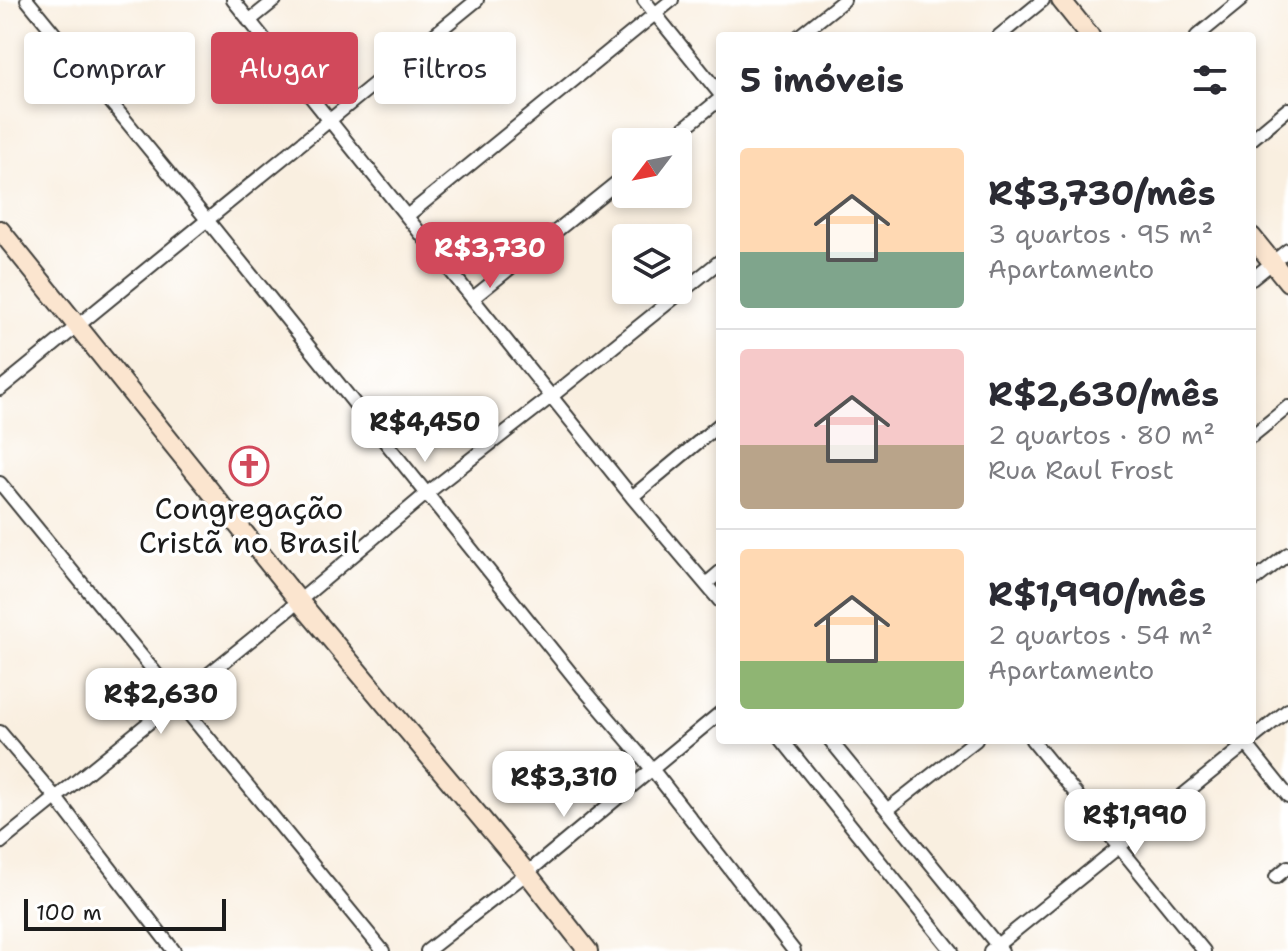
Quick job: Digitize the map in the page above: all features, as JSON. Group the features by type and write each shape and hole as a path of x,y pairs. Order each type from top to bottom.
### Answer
{"street":[{"path":"27,0 582,687 652,769 794,951"},
{"path":"233,0 632,497 716,596"},
{"path":"249,21 275,0"},
{"path":"0,389 477,0"},
{"path":"644,0 716,92"},
{"path":"407,216 672,0"},
{"path":"804,32 844,0"},
{"path":"1004,32 1043,0"},
{"path":"1061,0 1087,32"},
{"path":"1202,32 1241,0"},
{"path":"683,128 716,100"},
{"path":"1256,136 1288,109"},
{"path":"473,298 612,186"},
{"path":"0,230 299,601 527,873 588,951"},
{"path":"1256,242 1288,282"},
{"path":"1256,276 1288,250"},
{"path":"0,843 426,494 716,264"},
{"path":"1256,433 1288,407"},
{"path":"632,497 716,427"},
{"path":"0,483 383,951"},
{"path":"1256,579 1288,554"},
{"path":"706,584 716,575"},
{"path":"1256,735 1288,710"},
{"path":"427,951 527,873 716,716"},
{"path":"0,732 56,798 174,951"},
{"path":"785,744 952,951"},
{"path":"833,744 997,949 1244,744"},
{"path":"887,810 971,744"},
{"path":"1035,744 1204,951"},
{"path":"1250,744 1288,796"},
{"path":"1276,877 1288,867"}],"place":[{"name":"Congregação Cristã no Brasil","path":"249,466"}]}
